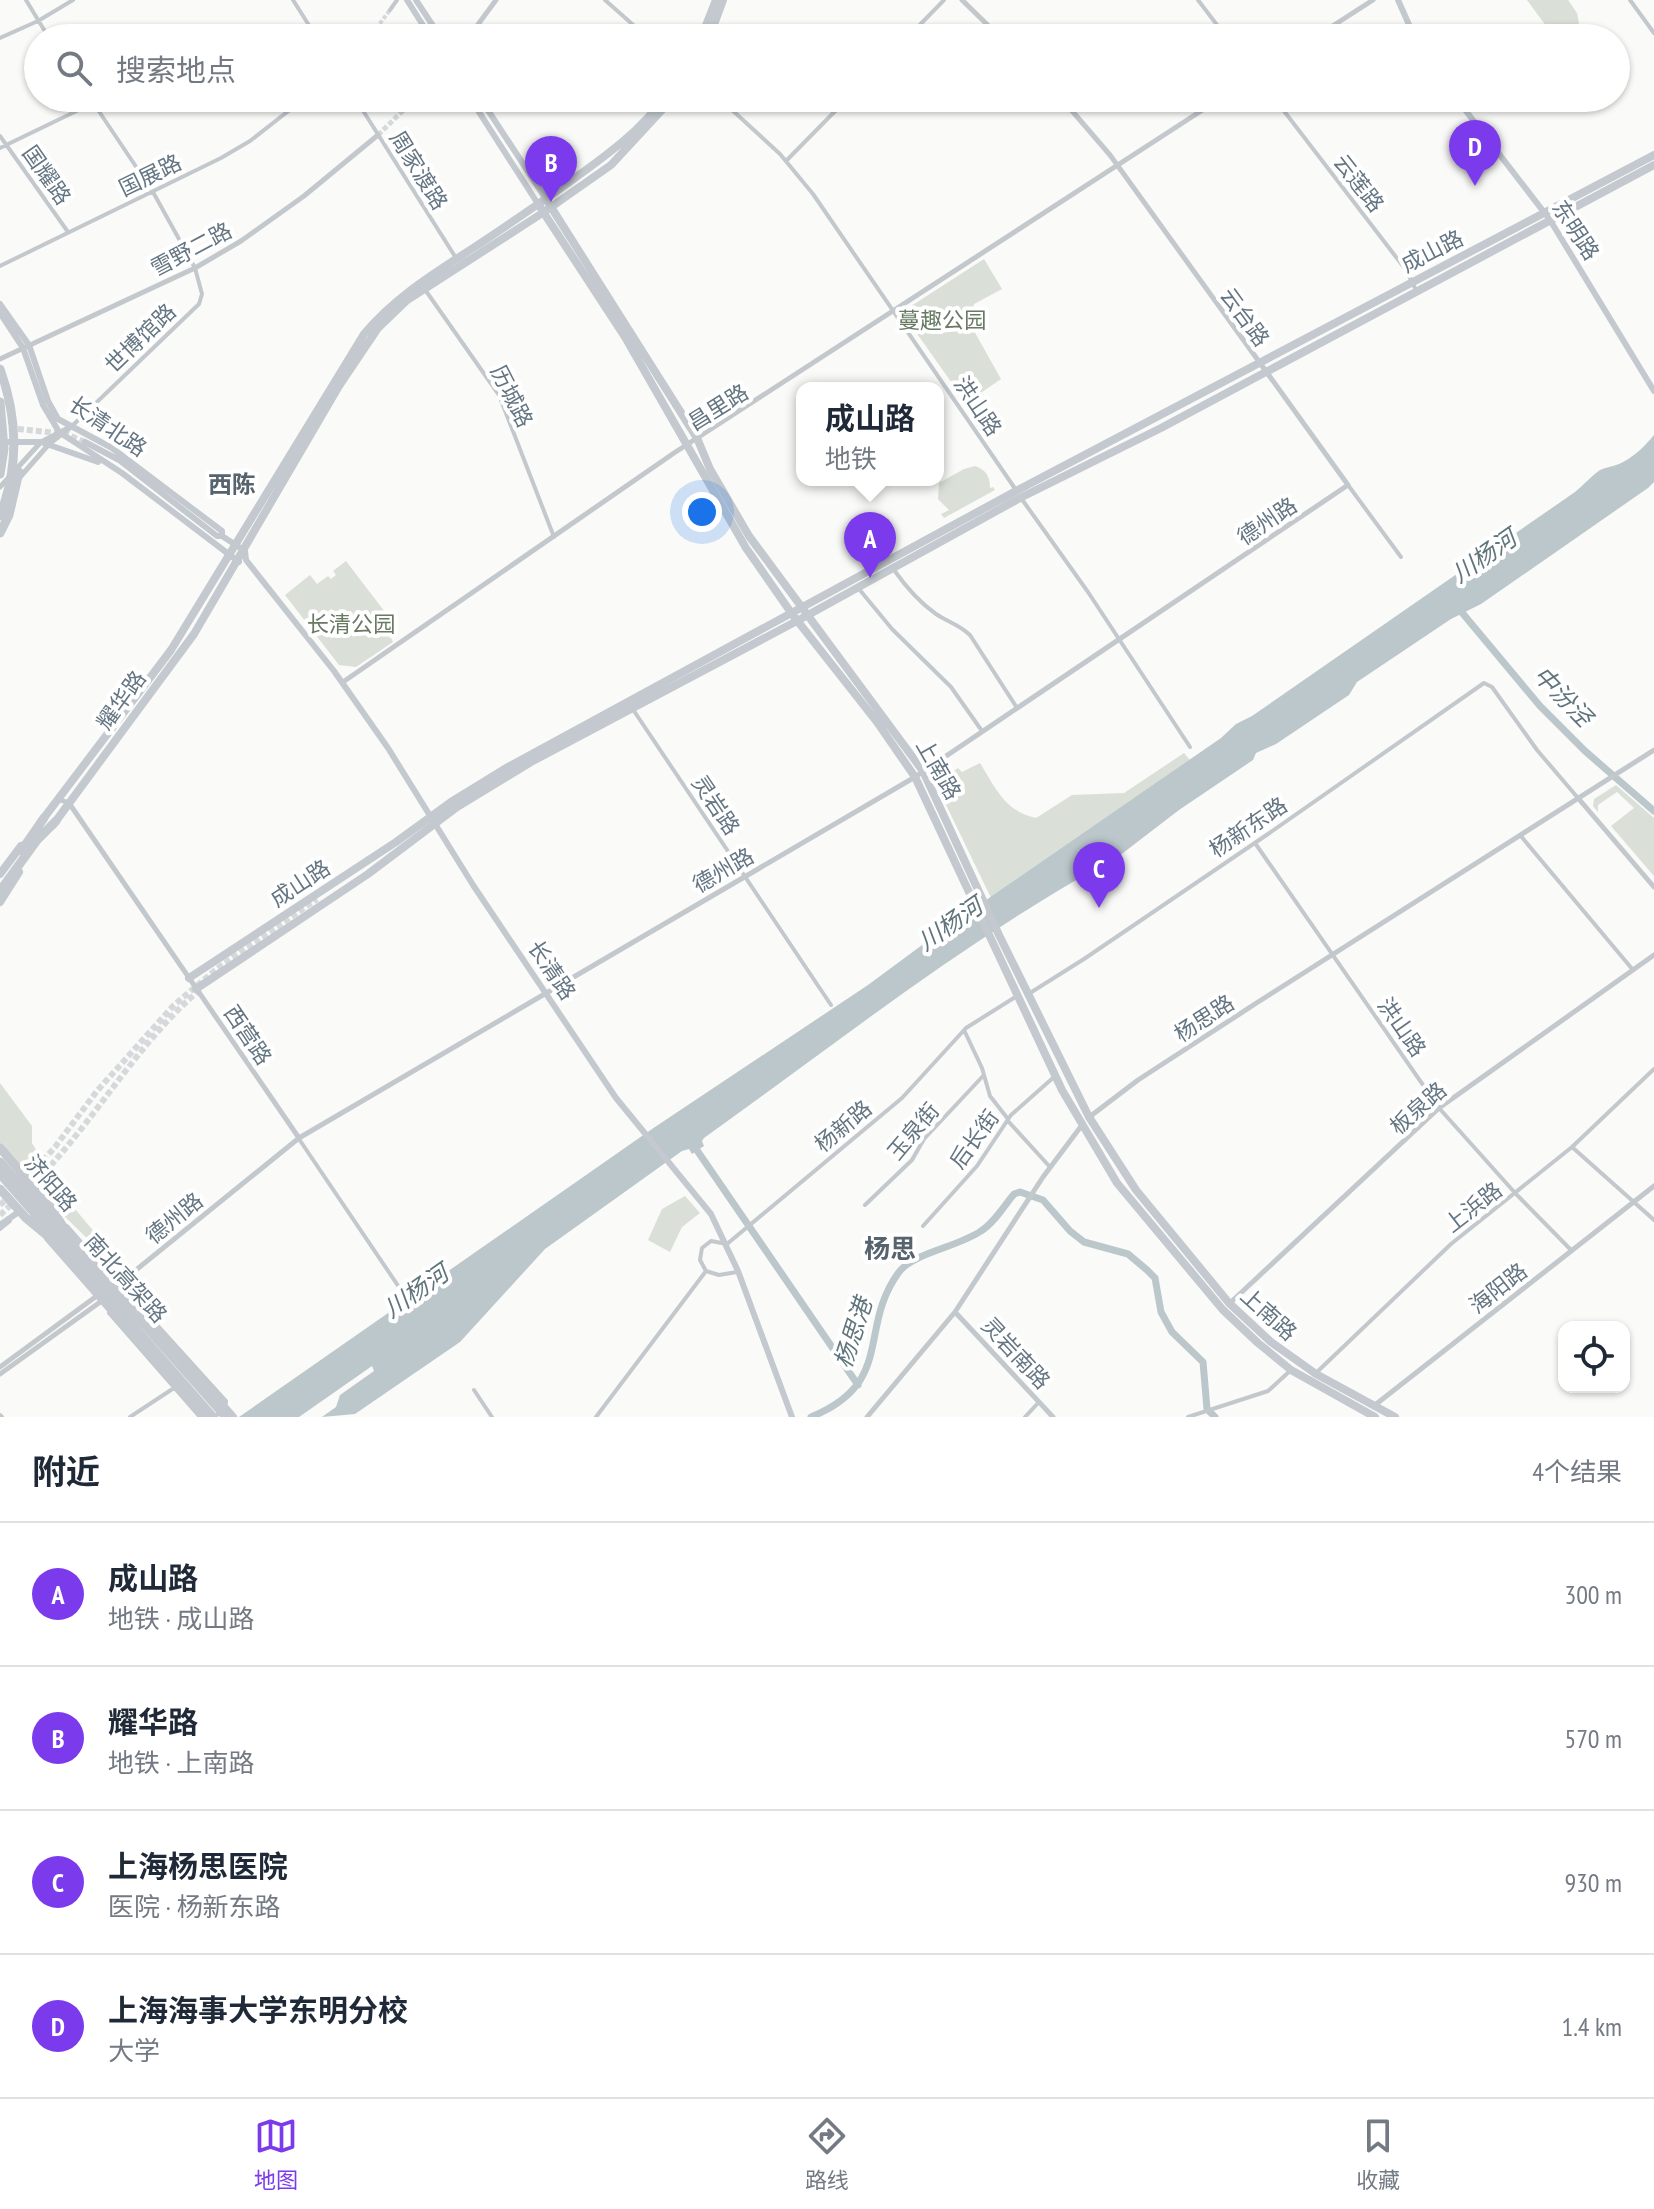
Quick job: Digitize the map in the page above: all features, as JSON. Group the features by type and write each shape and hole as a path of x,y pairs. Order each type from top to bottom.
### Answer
{"highway":[{"path":"0,369 13,410 19,470 9,515 0,533"},
{"path":"0,402 4,449 1,482"},
{"path":"0,516 13,475 16,438"},
{"path":"0,881 44,818"},
{"path":"0,891 37,840 56,821"},
{"path":"0,1150 48,1203 70,1248"},
{"name":"南北高架路","path":"0,1162 214,1417"},
{"name":"南北高架路","path":"0,1174 226,1417"},
{"path":"2,1192 36,1228 70,1248"}],"main road":[{"path":"407,0 422,24"},
{"path":"416,0 432,24"},
{"path":"707,24 716,0"},
{"path":"714,24 723,0"},
{"path":"1398,0 1409,24"},
{"name":"上南路","path":"480,112 545,205 697,438 710,469 749,536 919,774 979,905 990,941 1081,1126 1133,1204 1258,1343 1291,1370 1368,1415"},
{"name":"上南路","path":"489,112 689,444 746,548 794,618 919,774"},
{"path":"545,205 617,148 653,112"},
{"path":"545,205 611,165 660,112"},
{"name":"东明路","path":"1467,112 1547,216 1654,391"},
{"name":"成山路","path":"1547,216 1654,155"},
{"name":"成山路","path":"189,978 434,819 630,705 1018,494 1414,285 1654,165"},
{"name":"耀华路","path":"422,285 457,259 545,205"},
{"name":"耀华路","path":"0,902 194,634 364,334 394,301 545,205"},
{"name":"长清北路","path":"0,304 26,347 58,419 112,448 222,531 222,536 241,555"},
{"name":"长清北路","path":"0,313 26,347 43,405 61,434 122,473 229,557"},
{"path":"0,442 16,438 45,443 108,466"},
{"path":"85,442 119,460 217,536 222,536"},
{"name":"成山路","path":"805,612 893,568 1018,494"},
{"name":"耀华路","path":"0,874 171,650 229,557 241,555"},
{"name":"长清路","path":"241,555 343,682 434,819 473,885 616,1098 700,1199 727,1244 791,1416"},
{"name":"成山路","path":"196,989 368,874 434,819"},
{"path":"368,874 331,892 373,857"},
{"name":"上南路","path":"979,905 999,935 1089,1117 1136,1190 1226,1306 1316,1374 1395,1417"},
{"name":"济阳路","path":"0,1150 233,1417"},
{"path":"2,1192 31,1188"},
{"path":"0,1227 22,1209 31,1188"},
{"name":"济阳路","path":"2,1192 22,1209 121,1320 202,1417"}],"street":[{"path":"26,0 40,24"},
{"path":"31,24 73,0"},
{"path":"293,0 308,24"},
{"path":"390,10 397,0"},
{"path":"478,24 496,0"},
{"path":"605,0 632,24"},
{"path":"921,24 944,0"},
{"path":"962,0 987,24"},
{"path":"1198,0 1216,24"},
{"path":"1336,24 1373,0"},
{"path":"1630,0 1654,33"},
{"path":"0,38 24,27"},
{"path":"0,148 70,112"},
{"name":"世博馆路","path":"71,427 199,304 202,294 195,268 153,192 99,112"},
{"name":"国展路","path":"0,266 237,149 286,112"},
{"name":"周家渡路","path":"364,112 457,259"},
{"name":"洪山路","path":"734,112 786,161 817,200 942,382"},
{"path":"786,161 834,112"},
{"name":"云台路","path":"1074,112 1095,136 1401,557"},
{"name":"昌里路","path":"343,682 697,438 1200,112"},
{"name":"云莲路","path":"1284,112 1414,285"},
{"name":"雪野二路","path":"0,359 195,268 241,241 304,196 378,135"},
{"name":"国耀路","path":"0,136 68,233"},
{"name":"历城路","path":"422,285 499,395 554,537"},
{"name":"洪山路","path":"944,385 1088,592 1190,747"},
{"path":"1,482 23,460 71,427"},
{"path":"16,438 25,448 23,460"},
{"path":"0,510 45,443"},
{"name":"德州路","path":"0,1374 101,1298 299,1138 919,774 1348,485"},
{"path":"893,568 924,604 939,616 960,625 970,635 1017,708"},
{"path":"858,587 892,629 951,687 982,731"},
{"name":"杨新东路","path":"1028,994 1084,959 1484,683 1492,687 1537,750 1578,798"},
{"name":"灵岩路","path":"630,705 831,1005"},
{"name":"杨思路","path":"867,1417 955,1312 1037,1185 1089,1117 1152,1071 1654,750"},
{"path":"1578,798 1654,887"},
{"path":"58,799 69,803"},
{"name":"西营路","path":"69,803 405,1296"},
{"path":"1520,835 1633,970"},
{"name":"洪山路","path":"1255,842 1439,1108 1572,1251"},
{"name":"板泉路","path":"1226,1306 1439,1108 1654,955"},
{"name":"杨新路","path":"596,1417 706,1271 700,1260 702,1248 711,1241 727,1244 902,1098 964,1030 1017,996"},
{"path":"964,1030 982,1068 993,1102 1050,1167"},
{"name":"上浜路","path":"1316,1374 1451,1244 1572,1147 1654,1069"},
{"name":"后长街","path":"923,1226 977,1166 1008,1120 1056,1075"},
{"name":"玉泉街","path":"865,1205 912,1160 924,1139 983,1076"},
{"path":"1572,1147 1654,1220"},
{"name":"海阳路","path":"1368,1415 1375,1404 1654,1186"},
{"path":"706,1271 719,1275 738,1271"},
{"path":"117,1285 136,1301 226,1401 225,1409 214,1417"},
{"path":"101,1298 114,1320 202,1417"},
{"name":"德州路","path":"0,1367 101,1298"},
{"name":"灵岩南路","path":"955,1312 1053,1417"},
{"path":"1188,1417 1268,1391 1291,1370"},
{"path":"130,1417 174,1388"},
{"path":"474,1390 492,1417"},
{"path":"1025,1417 1039,1402"}],"green space":[{"path":"1527,0 1568,0 1577,13 1579,23 1578,24 1545,24"},
{"name":"蔓趣公园","path":"984,259 1002,289 974,304 969,322 1001,379 966,403 906,318 905,310"},
{"path":"975,466 982,469 987,474 990,488 995,490 944,518 941,514 949,510 938,499 939,486 944,486 944,480"},
{"name":"长清公园","path":"346,561 388,616 386,618 397,634 391,638 393,642 356,667 339,665 285,595 310,575 317,584 328,576 331,579 336,575 333,571"},
{"path":"1184,753 1190,760 991,898 936,784 958,768 962,772 980,763 1009,804 1025,815 1036,818 1072,795 1124,793"},
{"path":"1616,785 1654,818 1654,876 1611,826 1634,808 1617,792 1598,805 1598,812 1593,806 1594,799"},
{"path":"0,1083 32,1126 32,1143 64,1196 107,1247 100,1251 56,1208 0,1144"},
{"path":"685,1196 700,1213 682,1227 670,1252 648,1240 662,1209"}],"water":[{"name":"川杨河","path":"1654,435 1654,482 1648,488 1481,604 1451,619 1357,682 1349,695 1276,744 1256,753 1253,760 1179,810 1106,866 1047,897 947,963 704,1138 704,1146 692,1154 689,1149 682,1151 545,1249 460,1342 355,1414 322,1417 336,1407 340,1395 374,1371 372,1366 299,1417 239,1417 652,1129 868,985 1221,738 1236,724 1252,716 1575,492 1600,470 1629,458"}],"waterway":[{"name":"中汾泾","path":"1459,609 1540,706 1585,751 1654,811"},
{"name":"杨思港","path":"692,1143 858,1385"},
{"name":"杨思港","path":"811,1417 837,1403 855,1388 871,1353 879,1314 899,1272 914,1260 986,1228 1014,1194 1020,1192 1043,1200 1084,1242 1128,1254 1155,1278 1161,1312 1172,1332 1203,1362 1207,1409 1215,1417"}],"tunnel":[{"path":"380,24 390,10"},
{"path":"378,135 402,112"},
{"path":"0,427 66,434 85,442"},
{"path":"25,1181 97,1091 174,1005 219,967 317,899"},
{"path":"32,1185 156,1034 202,988"},
{"path":"0,1205 18,1189"},
{"path":"0,1215 15,1201"}],"place":[{"name":"上海海事大学东明分校","path":"1475,186"},
{"name":"耀华路","path":"551,202"},
{"name":"成山路","path":"870,578"},
{"name":"上海杨思医院","path":"1099,908"}],"district":[{"name":"西陈","path":"232,484"},
{"name":"杨思","path":"890,1248"}]}
